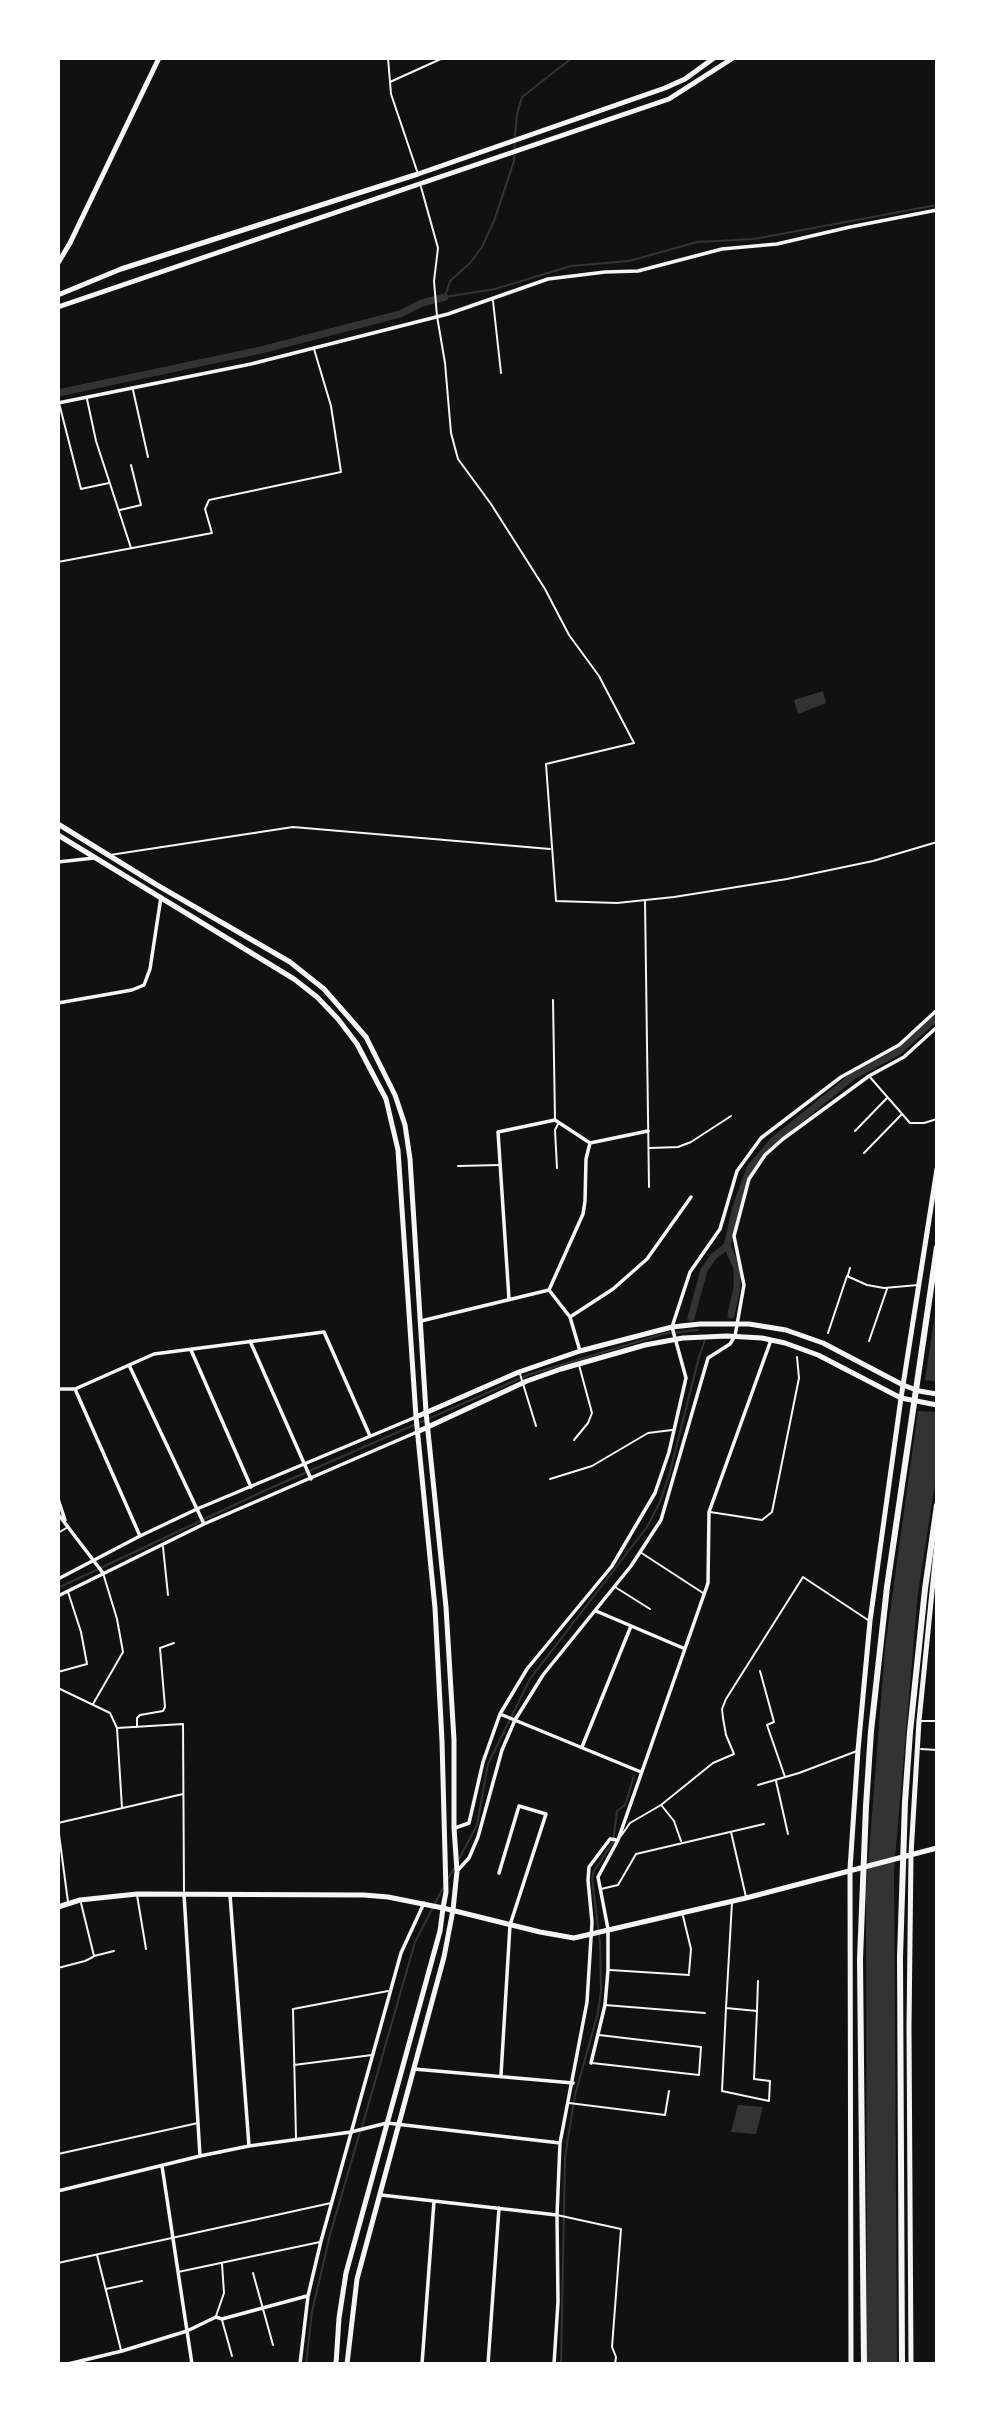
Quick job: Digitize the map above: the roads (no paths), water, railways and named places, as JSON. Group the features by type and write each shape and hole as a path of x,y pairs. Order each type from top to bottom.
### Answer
{"highway":[{"path":"864,2364 860,1959 866,1806 871,1731 889,1574 937,1247"},
{"path":"902,2364 900,1957 905,1802 925,1589 937,1504"}],"street":[{"path":"58,263 159,58"},
{"path":"58,295 178,250 418,174 665,88 685,79 714,58"},
{"path":"58,307 669,99 733,58"},
{"path":"58,403 133,390 313,348 436,316 548,279 638,271 722,249 776,244 937,210"},
{"path":"58,824 290,962 324,989 366,1037 395,1095 405,1125 410,1159 426,1412 446,1607 454,1740 457,1871 444,1957 356,2279 347,2364"},
{"path":"58,835 294,979 317,998 338,1019 373,1072 386,1099 398,1150 417,1432 435,1608 446,1892 440,1931 346,2273 336,2364"},
{"path":"58,862 96,858"},
{"path":"58,1003 132,990 144,985 150,969 161,897"},
{"path":"454,1828 469,1823 483,1762 500,1714 527,1669 612,1566 655,1493 669,1451 686,1378 672,1327 690,1272 720,1229 737,1171 761,1138 841,1077 899,1045 937,1010"},
{"path":"457,1871 469,1858 478,1837 502,1750 515,1720 542,1675 615,1587 661,1520 708,1358 730,1344 734,1336 744,1285 734,1237 749,1179 765,1155 783,1139 869,1076 904,1057 937,1027"},
{"path":"509,1298 498,1132 557,1121 590,1143 648,1131"},
{"path":"549,1290 583,1214 586,1201 586,1159 590,1143"},
{"path":"851,2364 850,1869 858,1750 870,1621 937,1169"},
{"path":"570,1317 613,1289 647,1259 691,1197"},
{"path":"421,1321 549,1290"},
{"path":"549,1290 570,1317 580,1351"},
{"path":"58,1579 197,1510 519,1372 580,1351 672,1327 729,1324 767,1326 805,1336 903,1385 937,1394"},
{"path":"58,1389 75,1389 154,1354 324,1332 370,1436"},
{"path":"58,1596 204,1524 417,1432 523,1382 579,1364 683,1338 734,1336 771,1340 818,1355 901,1398 937,1405"},
{"path":"591,2063 605,2005 608,1970 608,1929 598,1877 618,1840 683,1648 708,1583 709,1512 771,1340"},
{"path":"250,1341 311,1479"},
{"path":"191,1350 251,1487"},
{"path":"129,1364 204,1524"},
{"path":"75,1389 140,1536"},
{"path":"58,1499 65,1522"},
{"path":"58,1514 103,1573"},
{"path":"911,2364 911,1854 919,1720 937,1542"},
{"path":"596,1611 683,1648"},
{"path":"582,1747 631,1626"},
{"path":"500,1714 641,1772"},
{"path":"442,1741 454,1740"},
{"path":"499,1872 519,1806 546,1814 510,1925 500,2076"},
{"path":"554,2364 558,2302 560,2143 587,2002 592,1922 589,1867 610,1839 618,1840"},
{"path":"58,1907 80,1900 137,1894 364,1895 424,1903 574,1938 746,1898 937,1848"},
{"path":"184,1894 200,2156"},
{"path":"230,1895 249,2146"},
{"path":"300,2364 308,2296 321,2241 374,2054 389,1990 401,1953 424,1903"},
{"path":"414,2069 573,2083"},
{"path":"58,2190 249,2146 351,2132 387,2123 560,2143"},
{"path":"162,2165 192,2364"},
{"path":"381,2195 557,2215"},
{"path":"422,2364 434,2201"},
{"path":"488,2364 499,2208"},
{"path":"68,2364 187,2331 219,2318 308,2296"}],"lane":[{"path":"388,58 391,94 418,174 438,248 434,284 436,316 445,363 451,433 458,459 491,504 545,589 569,635 599,676 634,743 547,764 556,901 617,903 674,897 787,879 873,861 937,842"},
{"path":"389,82 443,58"},
{"path":"492,298 501,373"},
{"path":"58,562 212,533 205,509 209,500 341,472 331,406 313,348"},
{"path":"133,390 148,457"},
{"path":"86,398 96,441 131,548"},
{"path":"58,403 81,489 110,483"},
{"path":"118,510 141,505 131,465"},
{"path":"96,858 293,827 551,849"},
{"path":"645,900 649,1187"},
{"path":"554,1000 557,1168"},
{"path":"869,1076 910,1123 937,1119"},
{"path":"855,1131 888,1097"},
{"path":"864,1153 903,1114"},
{"path":"648,1148 678,1147 691,1143 731,1116"},
{"path":"458,1166 500,1165"},
{"path":"828,1333 850,1268"},
{"path":"847,1276 867,1285 887,1288 919,1285"},
{"path":"869,1341 887,1288"},
{"path":"709,1512 762,1520 772,1512 799,1378 797,1357"},
{"path":"574,1440 589,1423 592,1413 579,1364"},
{"path":"519,1372 536,1426"},
{"path":"550,1479 592,1466 648,1433 673,1430"},
{"path":"58,1532 69,1527"},
{"path":"162,1545 168,1595"},
{"path":"640,1552 704,1594"},
{"path":"93,1705 124,1652 103,1573"},
{"path":"618,1840 630,1823 661,1805 713,1763 734,1754 726,1735 722,1709 803,1577 870,1621"},
{"path":"615,1587 650,1609"},
{"path":"58,1672 87,1664 81,1632 68,1591"},
{"path":"137,1727 137,1718 165,1707 160,1647 174,1643"},
{"path":"760,1671 774,1722 767,1725 785,1777"},
{"path":"58,1688 110,1713 117,1728 122,1808"},
{"path":"919,1720 937,1721"},
{"path":"117,1728 183,1724 184,1894"},
{"path":"917,1749 937,1750"},
{"path":"758,1785 858,1750"},
{"path":"776,1780 788,1834"},
{"path":"68,1903 58,1825 184,1794"},
{"path":"661,1805 674,1821 681,1842"},
{"path":"599,1890 618,1885 636,1854 764,1824"},
{"path":"731,1832 746,1898"},
{"path":"137,1894 146,1949"},
{"path":"80,1900 93,1956"},
{"path":"733,1901 722,2091 769,2101 770,2081 754,2079 758,1981"},
{"path":"608,1970 689,1974 691,1949 682,1911"},
{"path":"58,1968 114,1951"},
{"path":"296,2139 293,2009 389,1990"},
{"path":"605,2005 705,2012"},
{"path":"726,2008 757,2011"},
{"path":"591,2063 699,2076 701,2047 598,2035"},
{"path":"293,2065 374,2054"},
{"path":"568,2103 665,2115 669,2091"},
{"path":"58,2154 198,2122"},
{"path":"58,2263 332,2203"},
{"path":"557,2215 621,2229 612,2347 616,2357 615,2364"},
{"path":"178,2272 321,2241"},
{"path":"97,2255 121,2351"},
{"path":"222,2262 224,2292 219,2318 232,2356"},
{"path":"253,2273 272,2345"},
{"path":"106,2289 142,2281"}],"waterway":[{"path":"515,136 522,97 572,58"},
{"path":"515,142 514,161 494,221 482,247 470,263 450,281 445,297 495,289 571,266 629,261 697,242 754,239 937,205"},
{"path":"58,393 261,350 400,314 422,303 445,297"},
{"path":"691,1318 704,1270 714,1256 727,1246 736,1207 750,1168 773,1141 853,1076 898,1052 937,1017"},
{"path":"727,1246 737,1268 737,1287 731,1315"},
{"path":"58,1588 266,1490 528,1375 663,1334 698,1330"},
{"path":"459,1859 477,1825 488,1764 530,1679 647,1527 660,1502 705,1340"},
{"path":"561,2364 565,2157 575,2095 598,2013 601,1989 600,1943 592,1878 613,1842 617,1811 625,1805 634,1776"},
{"path":"447,1880 455,1867"},
{"path":"362,2127 415,1942 443,1888"},
{"path":"306,2364 312,2312 330,2235 360,2132"}]}
